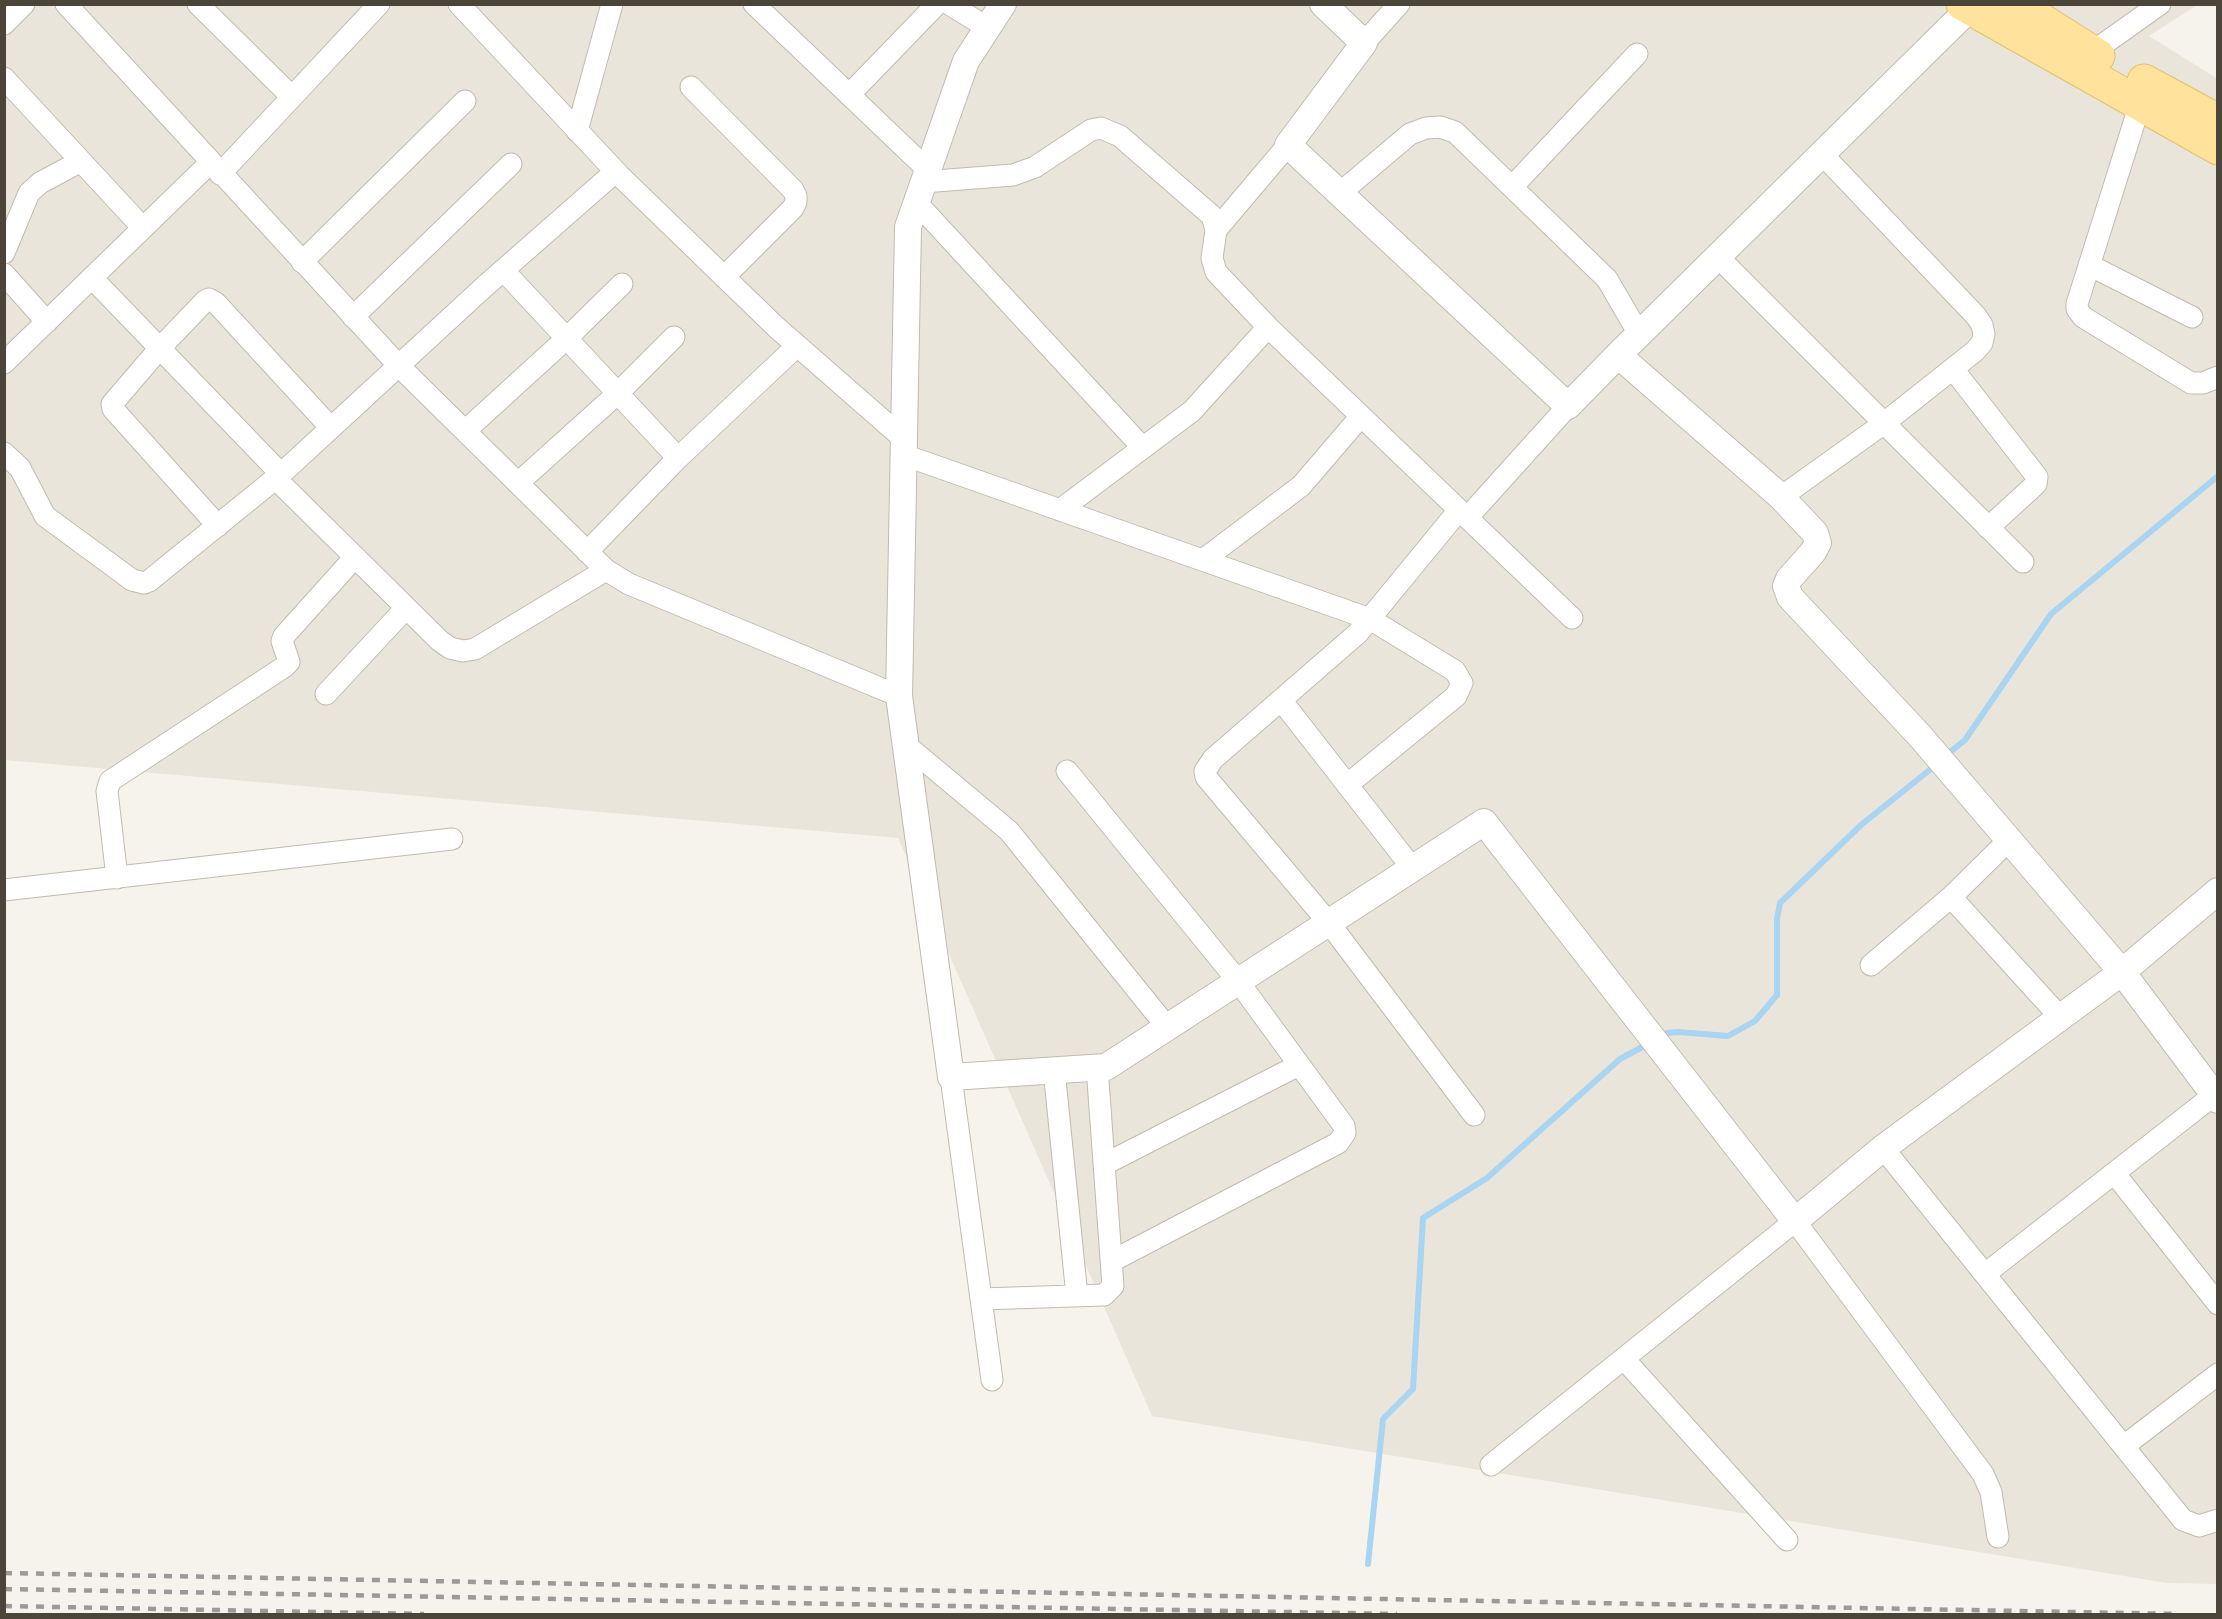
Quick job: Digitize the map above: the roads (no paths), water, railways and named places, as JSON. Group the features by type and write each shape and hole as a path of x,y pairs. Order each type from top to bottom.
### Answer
{"main road":[{"path":"2016,4 2091,53 2217,121"},
{"path":"1967,6 2217,148"}],"street":[{"path":"4,24 24,4"},
{"path":"66,4 399,366 606,570 629,584 899,696"},
{"path":"198,4 292,97"},
{"path":"4,363 143,228 215,168 292,97 379,4"},
{"path":"459,4 615,172 904,447 1060,510 1370,619 1455,671 1462,683 1455,696 1347,785"},
{"path":"577,131 612,4"},
{"path":"754,4 849,95 1143,448"},
{"path":"849,95 937,4"},
{"path":"949,4 988,28"},
{"path":"992,1380 899,696 908,227 966,62 1003,4"},
{"path":"1323,4 1364,43"},
{"path":"1216,231 1288,145 1364,43 1400,4"},
{"path":"2091,53 2160,4"},
{"path":"1474,1115 1329,923 1206,777 1205,771 1213,759 1358,633 1463,514 1618,355 1822,154 1967,6"},
{"path":"1512,187 1637,54"},
{"path":"4,78 143,228"},
{"path":"691,87 793,190 796,196 793,208 724,277"},
{"path":"302,262 465,101"},
{"path":"2140,104 2077,309 2083,317 2191,383 2202,383 2217,377"},
{"path":"1340,193 1410,135 1426,128 1440,127 1455,132 1607,279 1639,334"},
{"path":"922,185 1023,172 1035,167 1091,130 1101,128 1120,136 1212,216 1216,231 1212,265 1216,272 1268,327 1572,618"},
{"path":"1288,145 1568,406"},
{"path":"1780,497 1883,424 1976,351 1982,343 1984,334 1982,325 1976,316 1822,154"},
{"path":"4,254 29,193 40,183 81,161"},
{"path":"353,317 512,164"},
{"path":"4,453 20,468 45,516 138,582 144,583 155,578 279,476 503,270 615,172"},
{"path":"1718,257 2023,562"},
{"path":"2089,266 2192,317"},
{"path":"503,270 678,458"},
{"path":"4,274 47,322"},
{"path":"92,278 355,557 440,641 450,648 463,651 475,649 606,570"},
{"path":"465,431 567,338 622,284"},
{"path":"218,526 113,409 114,400 205,301 213,300 331,428"},
{"path":"1060,510 1192,411 1268,327"},
{"path":"518,483 618,393 674,337"},
{"path":"587,552 678,458 797,346"},
{"path":"1618,355 1780,497 1815,533 1818,543 1786,586 1790,597 1957,778 2122,972 2214,1092 2115,1174 1985,1274"},
{"path":"1953,369 2037,477 2036,484 1988,528"},
{"path":"1203,560 1301,486 1361,416"},
{"path":"117,878 107,791 110,781 284,667 289,662 282,641 284,636 355,557"},
{"path":"326,694 406,608"},
{"path":"1281,700 1413,868"},
{"path":"906,745 1010,831 1167,1027"},
{"path":"1067,771 1238,981 1344,1126 1345,1133 1338,1143 1112,1261"},
{"path":"951,1077 1106,1067 1484,822 1666,1059 1795,1221 1983,1474 1992,1492 1998,1537"},
{"path":"4,890 452,839"},
{"path":"1871,965 1951,897 2009,840"},
{"path":"1491,1465 1883,1148 2122,972 2217,891"},
{"path":"1951,897 2060,1017"},
{"path":"1105,1164 1299,1065"},
{"path":"981,1299 1104,1294 1113,1286 1097,1067"},
{"path":"1054,1070 1077,1296"},
{"path":"1883,1148 2183,1520 2199,1526 2217,1520"},
{"path":"2115,1174 2217,1304"},
{"path":"1624,1359 1787,1540"},
{"path":"2124,1446 2217,1374"}],"waterway":[{"path":"1944,757 1965,740 2051,614 2218,476"},
{"path":"1659,1037 1667,1033 1678,1032 1728,1036 1755,1021 1777,995 1777,919 1780,903 1861,825 1937,764"},
{"path":"1368,1564 1383,1419 1413,1389 1423,1218 1487,1178 1620,1059 1648,1044"}],"railway":[{"path":"4,1573 2179,1614"},
{"path":"4,1589 1397,1614"},
{"path":"4,1606 424,1614"}]}
